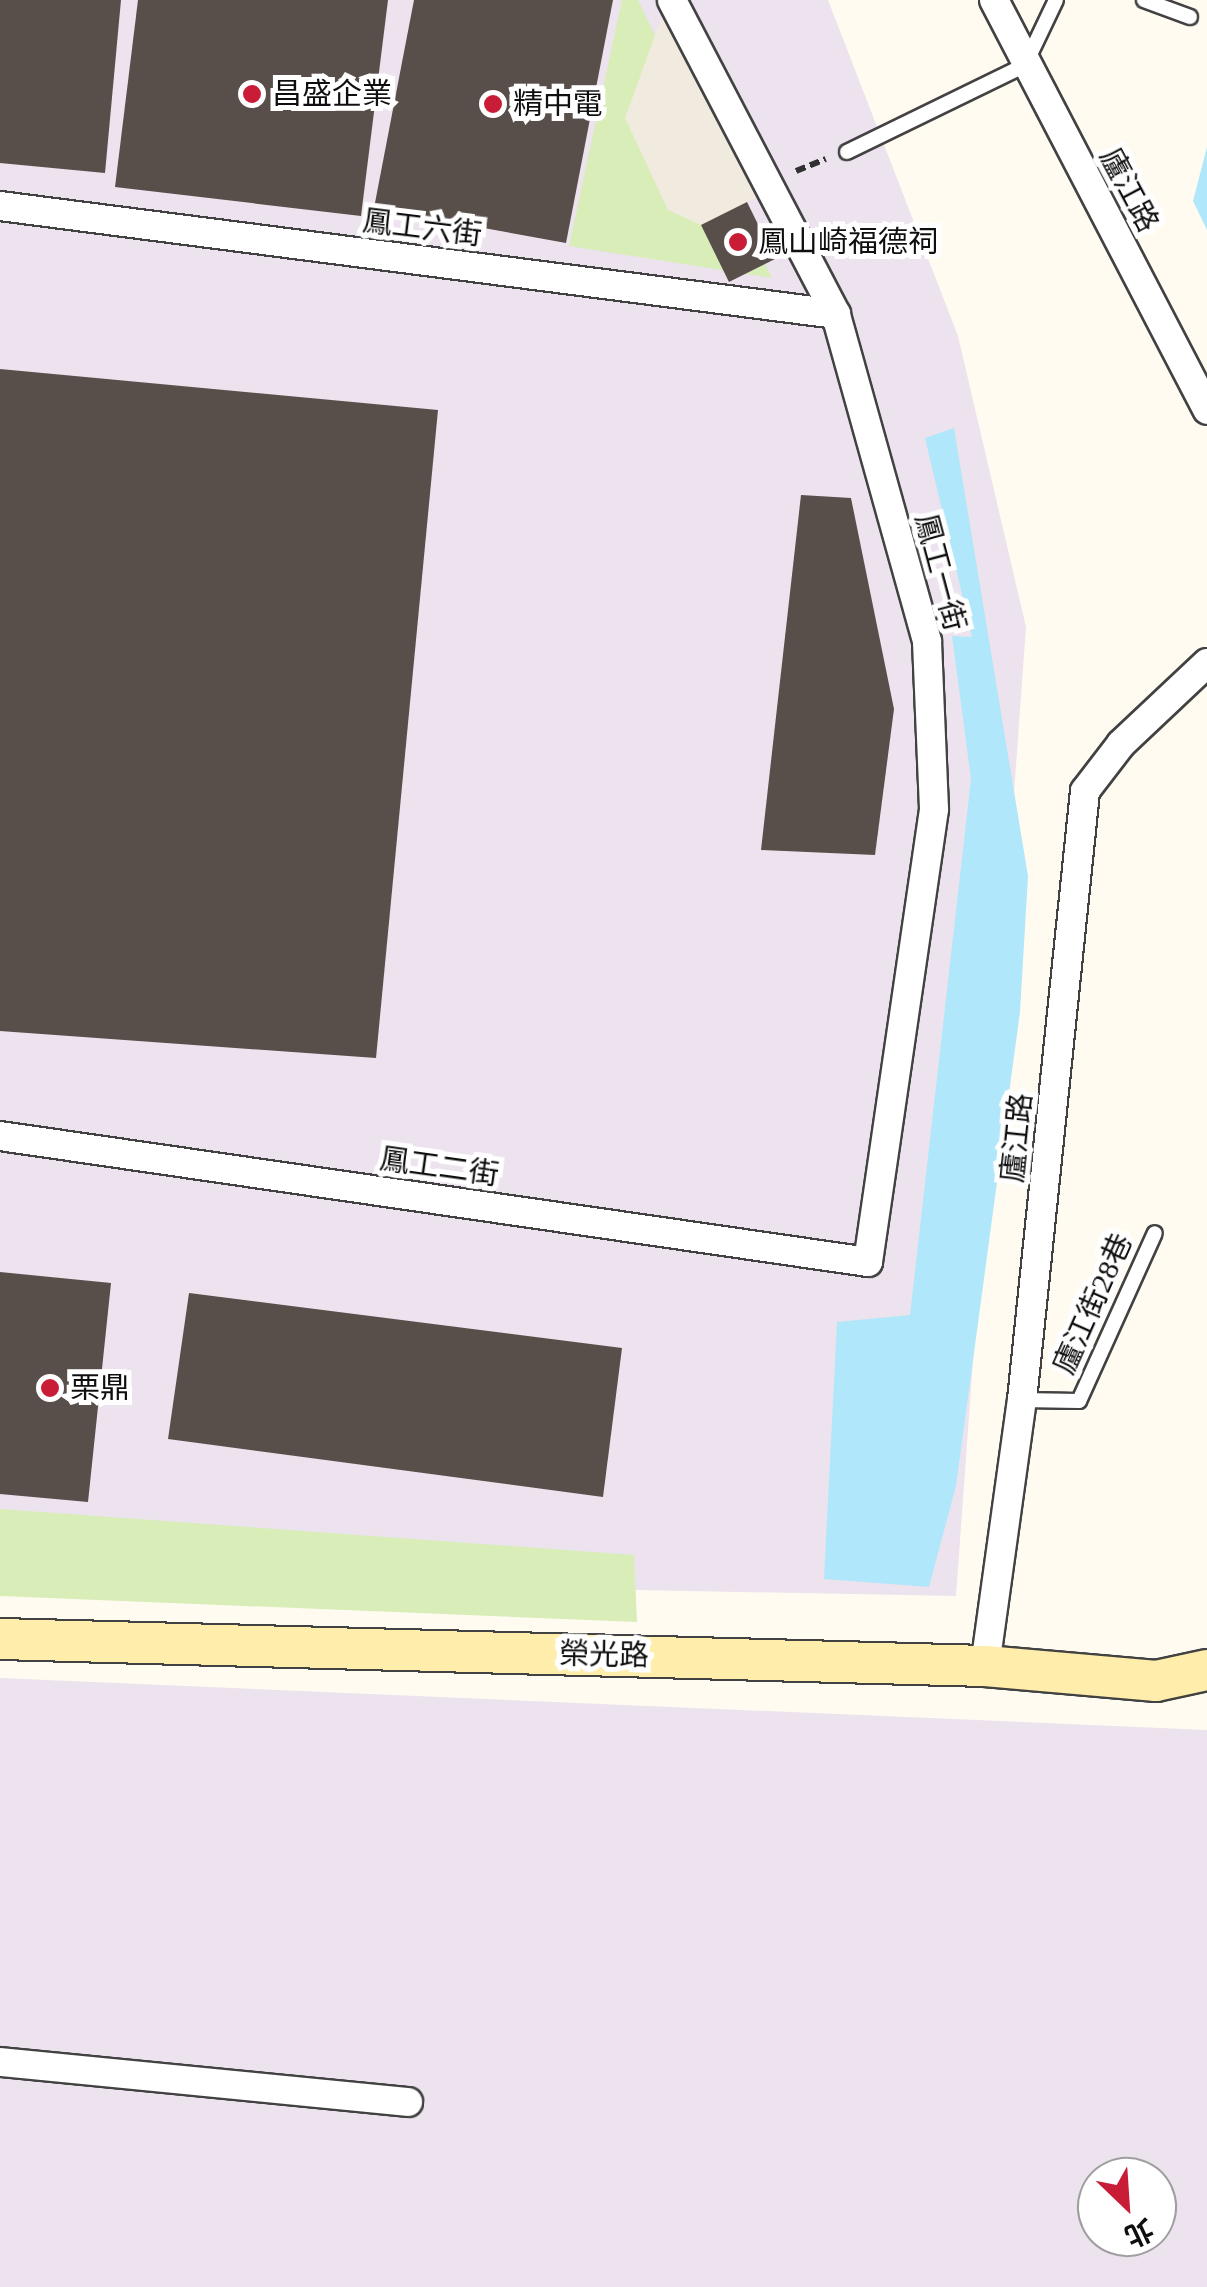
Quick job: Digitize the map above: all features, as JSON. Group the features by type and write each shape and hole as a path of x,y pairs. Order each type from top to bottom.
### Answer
{"street":[{"name":"鳳工一街","path":"672,0 836,314 927,641 934,808 868,1262"},
{"name":"廬江路","path":"994,0 1207,410"},
{"name":"鳳工六街","path":"0,206 836,314"},
{"name":"廬江路","path":"985,1666 1022,1400 1085,792 1121,744 1207,663"},
{"name":"鳳工二街","path":"0,1136 868,1262"},
{"name":"榮光路","path":"0,1640 985,1666 1156,1681 1207,1670"},
{"path":"0,2062 408,2102"}],"lane":[{"path":"847,152 1025,65 1056,0"},
{"path":"1144,0 1190,17"},
{"name":"廬江街28巷","path":"1022,1400 1079,1401 1155,1233"}],"path":[{"path":"767,182 847,152"}],"shaded area":[{"path":"0,0 828,0 958,336 1026,627 956,1596 0,1578"},
{"path":"668,0 771,190 701,225 668,210 625,118"},
{"path":"0,1678 1207,1730 1207,2287 0,2287"}],"green space":[{"path":"622,0 638,0 772,278 569,246"},
{"path":"0,1509 634,1555 637,1622 0,1596"}],"water":[{"path":"1207,147 1207,230 1193,201"},
{"path":"954,428 1028,876 1020,1012 956,1486 929,1587 824,1579 837,1322 910,1315 971,779 952,636 972,637 925,438"}],"building":[{"path":"0,0 121,0 105,173 0,163"},
{"name":"昌盛企業","path":"138,0 388,0 361,216 115,187"},
{"name":"精中電","path":"414,0 613,0 566,243 374,208"},
{"name":"鳳山崎福德祠","path":"747,202 775,259 729,282 701,225"},
{"path":"0,369 438,410 376,1058 0,1031"},
{"path":"801,495 851,498 894,709 875,855 761,850"},
{"name":"栗鼎","path":"0,1272 111,1283 88,1502 0,1494"},
{"path":"189,1293 622,1348 603,1497 168,1439"}],"place":[{"name":"昌盛企業","path":"252,94"},
{"name":"精中電","path":"493,104"},
{"name":"鳳山崎福德祠","path":"738,242"},
{"name":"栗鼎","path":"50,1388"}]}
